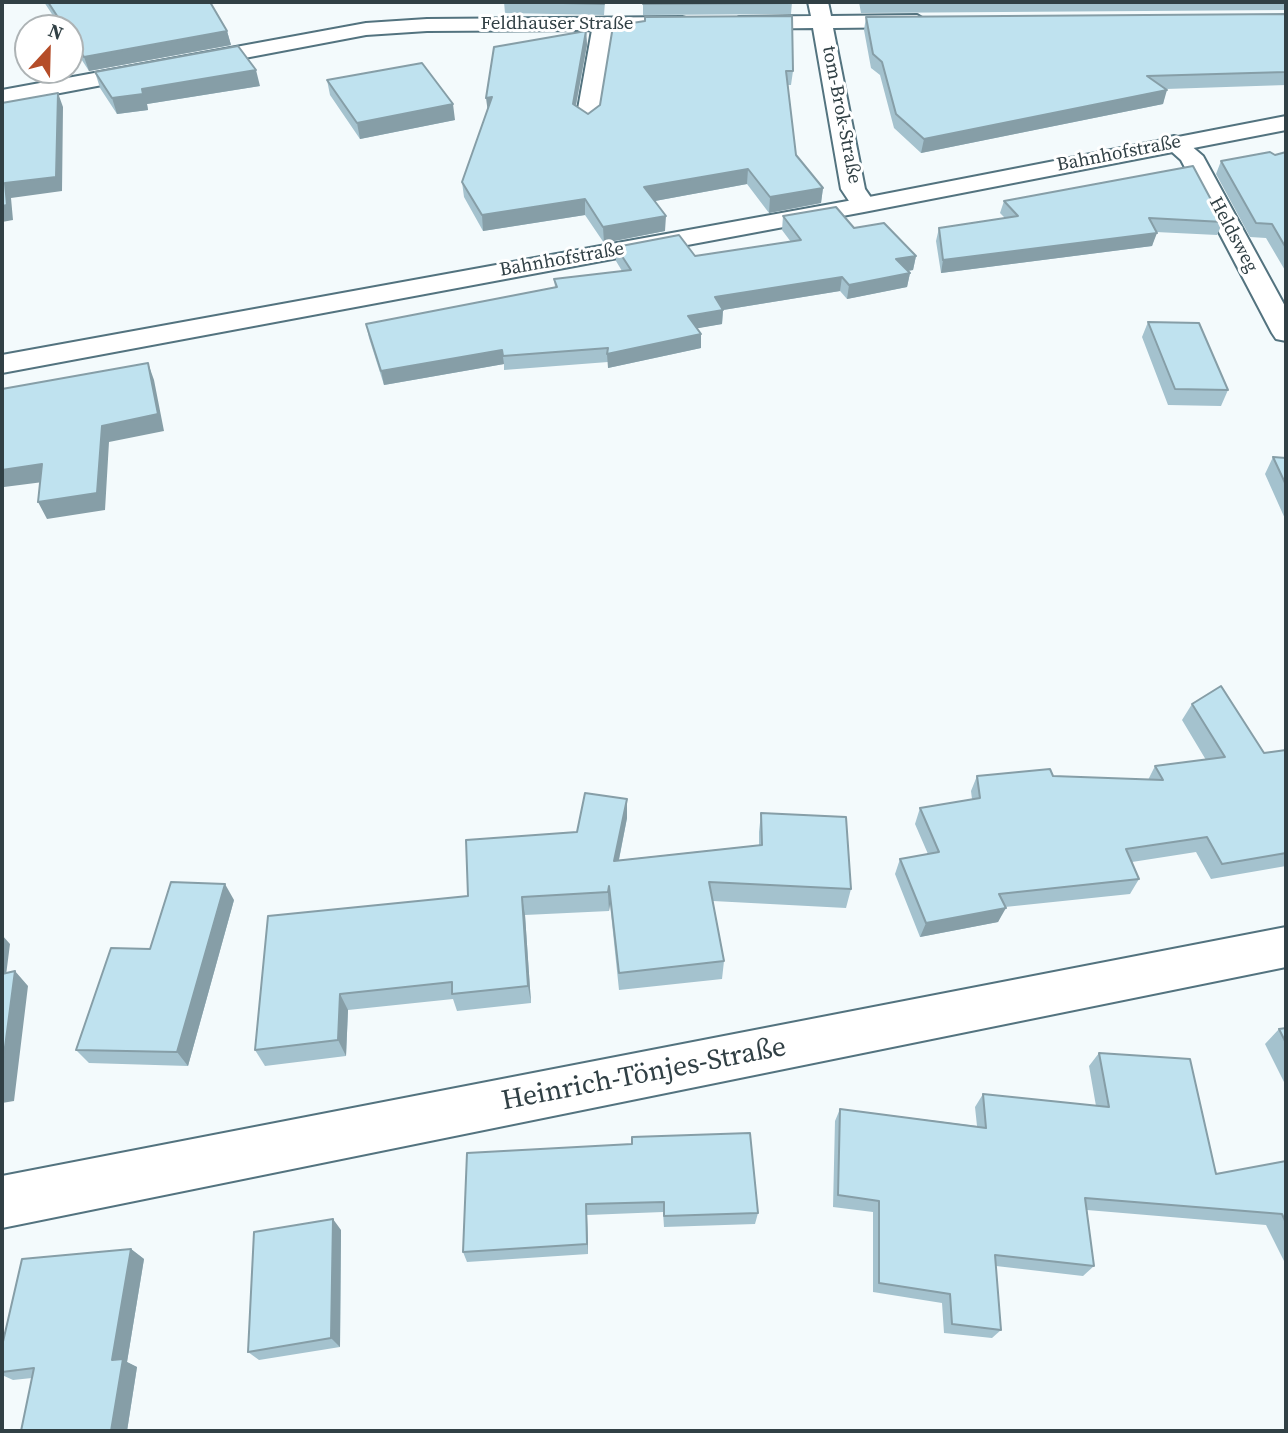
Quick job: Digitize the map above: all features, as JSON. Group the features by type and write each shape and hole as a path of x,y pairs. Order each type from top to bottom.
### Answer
{"street":[{"name":"Feldhauser Straße","path":"2,97 366,29 706,23 821,12 932,21"},
{"name":"tom-Brok-Straße","path":"821,12 853,189 864,205"},
{"path":"587,120 603,23"},
{"name":"Bahnhofstraße","path":"2,363 864,205 1286,123"},
{"name":"Heldsweg","path":"1174,143 1191,156 1286,333"},
{"name":"Heinrich-Tönjes-Straße","path":"2,1202 1286,947"}],"building":[{"path":"48,2 210,2 227,31 84,57 84,14 56,14"},
{"path":"522,2 604,2 604,4"},
{"path":"792,2 792,3 643,4"},
{"path":"1286,14 1286,72 1147,76 1167,90 924,139 896,114 882,62 873,54 866,17"},
{"path":"792,16 793,71 786,71 796,155 823,188 770,197 748,169 644,187 666,216 603,227 585,199 482,215 462,182 492,97 486,98 494,47 586,31 573,104 588,114 600,105 613,26 645,21 645,17"},
{"path":"238,46 256,70 142,89 143,94 112,98 95,72"},
{"path":"422,63 453,104 357,123 327,80"},
{"path":"58,93 56,177 5,183 7,205 2,206 2,103"},
{"path":"1270,152 1275,155 1286,152 1286,248 1272,224 1256,223 1221,161"},
{"path":"1193,166 1223,222 1149,218 1157,233 943,260 939,228 1018,216 1004,201"},
{"path":"836,207 854,228 884,223 916,256 896,259 910,273 849,285 842,277 715,297 723,310 688,316 701,334 607,354 608,348 503,356 502,350 381,371 366,324 557,287 554,279 631,270 616,247 679,235 695,256 801,240 783,216"},
{"path":"1148,322 1199,323 1228,390 1175,389"},
{"path":"148,363 158,414 102,426 97,493 38,502 42,464 2,470 2,389"},
{"path":"1273,457 1286,458 1286,485"},
{"path":"1221,686 1264,753 1286,750 1286,853 1222,864 1207,837 1126,849 1139,879 999,894 1006,908 926,923 900,859 939,852 920,808 980,798 977,776 1050,769 1053,776 1163,780 1155,766 1225,757 1192,704"},
{"path":"585,793 627,799 614,861 762,845 761,813 846,817 851,889 709,882 724,961 619,973 609,886 608,892 522,897 528,986 452,994 452,982 340,994 338,1040 255,1050 268,916 468,896 466,840 577,832"},
{"path":"171,882 225,884 177,1052 76,1050 111,948 150,949"},
{"path":"15,971 2,1070 2,974"},
{"path":"1286,1028 1286,1043 1279,1029"},
{"path":"1099,1053 1190,1059 1216,1174 1286,1161 1286,1223 1282,1214 1085,1198 1094,1266 995,1255 1001,1330 952,1324 950,1294 879,1283 879,1201 838,1195 840,1109 986,1128 983,1094 1109,1107"},
{"path":"750,1133 758,1213 664,1216 664,1202 586,1204 587,1244 463,1252 467,1153 632,1144 632,1137"},
{"path":"333,1219 331,1338 248,1352 254,1232"},
{"path":"131,1249 112,1360 123,1359 111,1431 21,1431 34,1368 2,1372 2,1346 22,1259"}]}
